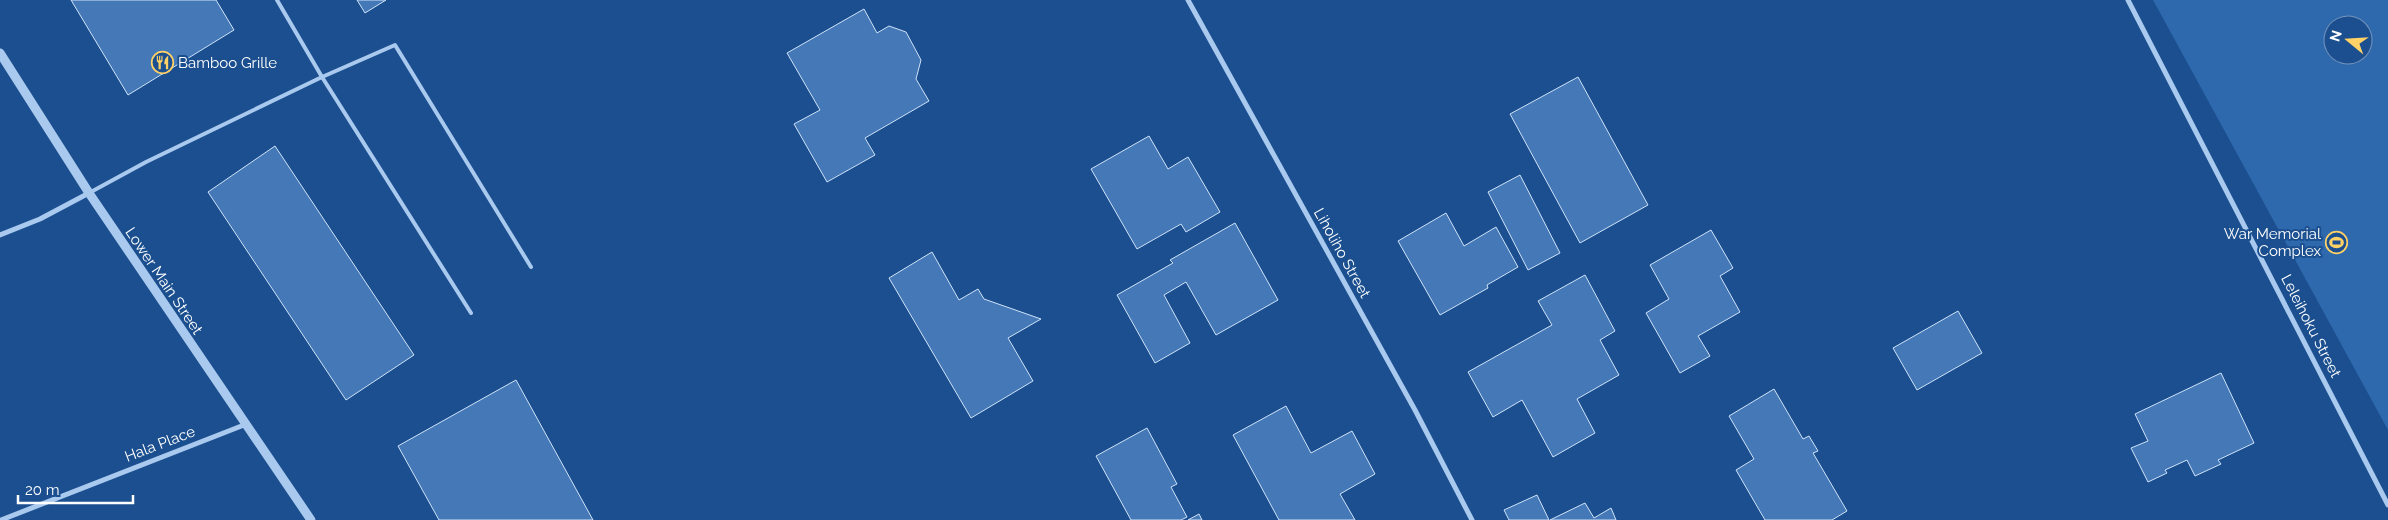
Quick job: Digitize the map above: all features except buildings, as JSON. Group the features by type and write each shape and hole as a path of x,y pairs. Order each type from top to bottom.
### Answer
{"street":[{"name":"Liholiho Street","path":"1188,0 1415,410 1472,520"},
{"name":"Leleihoku Street","path":"2128,0 2388,504"},
{"name":"Lower Main Street","path":"0,53 88,193 244,425 311,520"},
{"path":"0,235 40,219 88,193"},
{"name":"Hala Place","path":"1,520 244,425"}],"lane":[{"path":"277,0 322,77 472,313"},
{"path":"88,193 163,153 322,77 395,45 531,267"}],"shaded area":[{"name":"War Memorial Complex","path":"2153,0 2388,0 2388,430"}],"place":[{"name":"Bamboo Grille","path":"162,63"},
{"name":"War Memorial Complex","path":"2337,243"}]}
